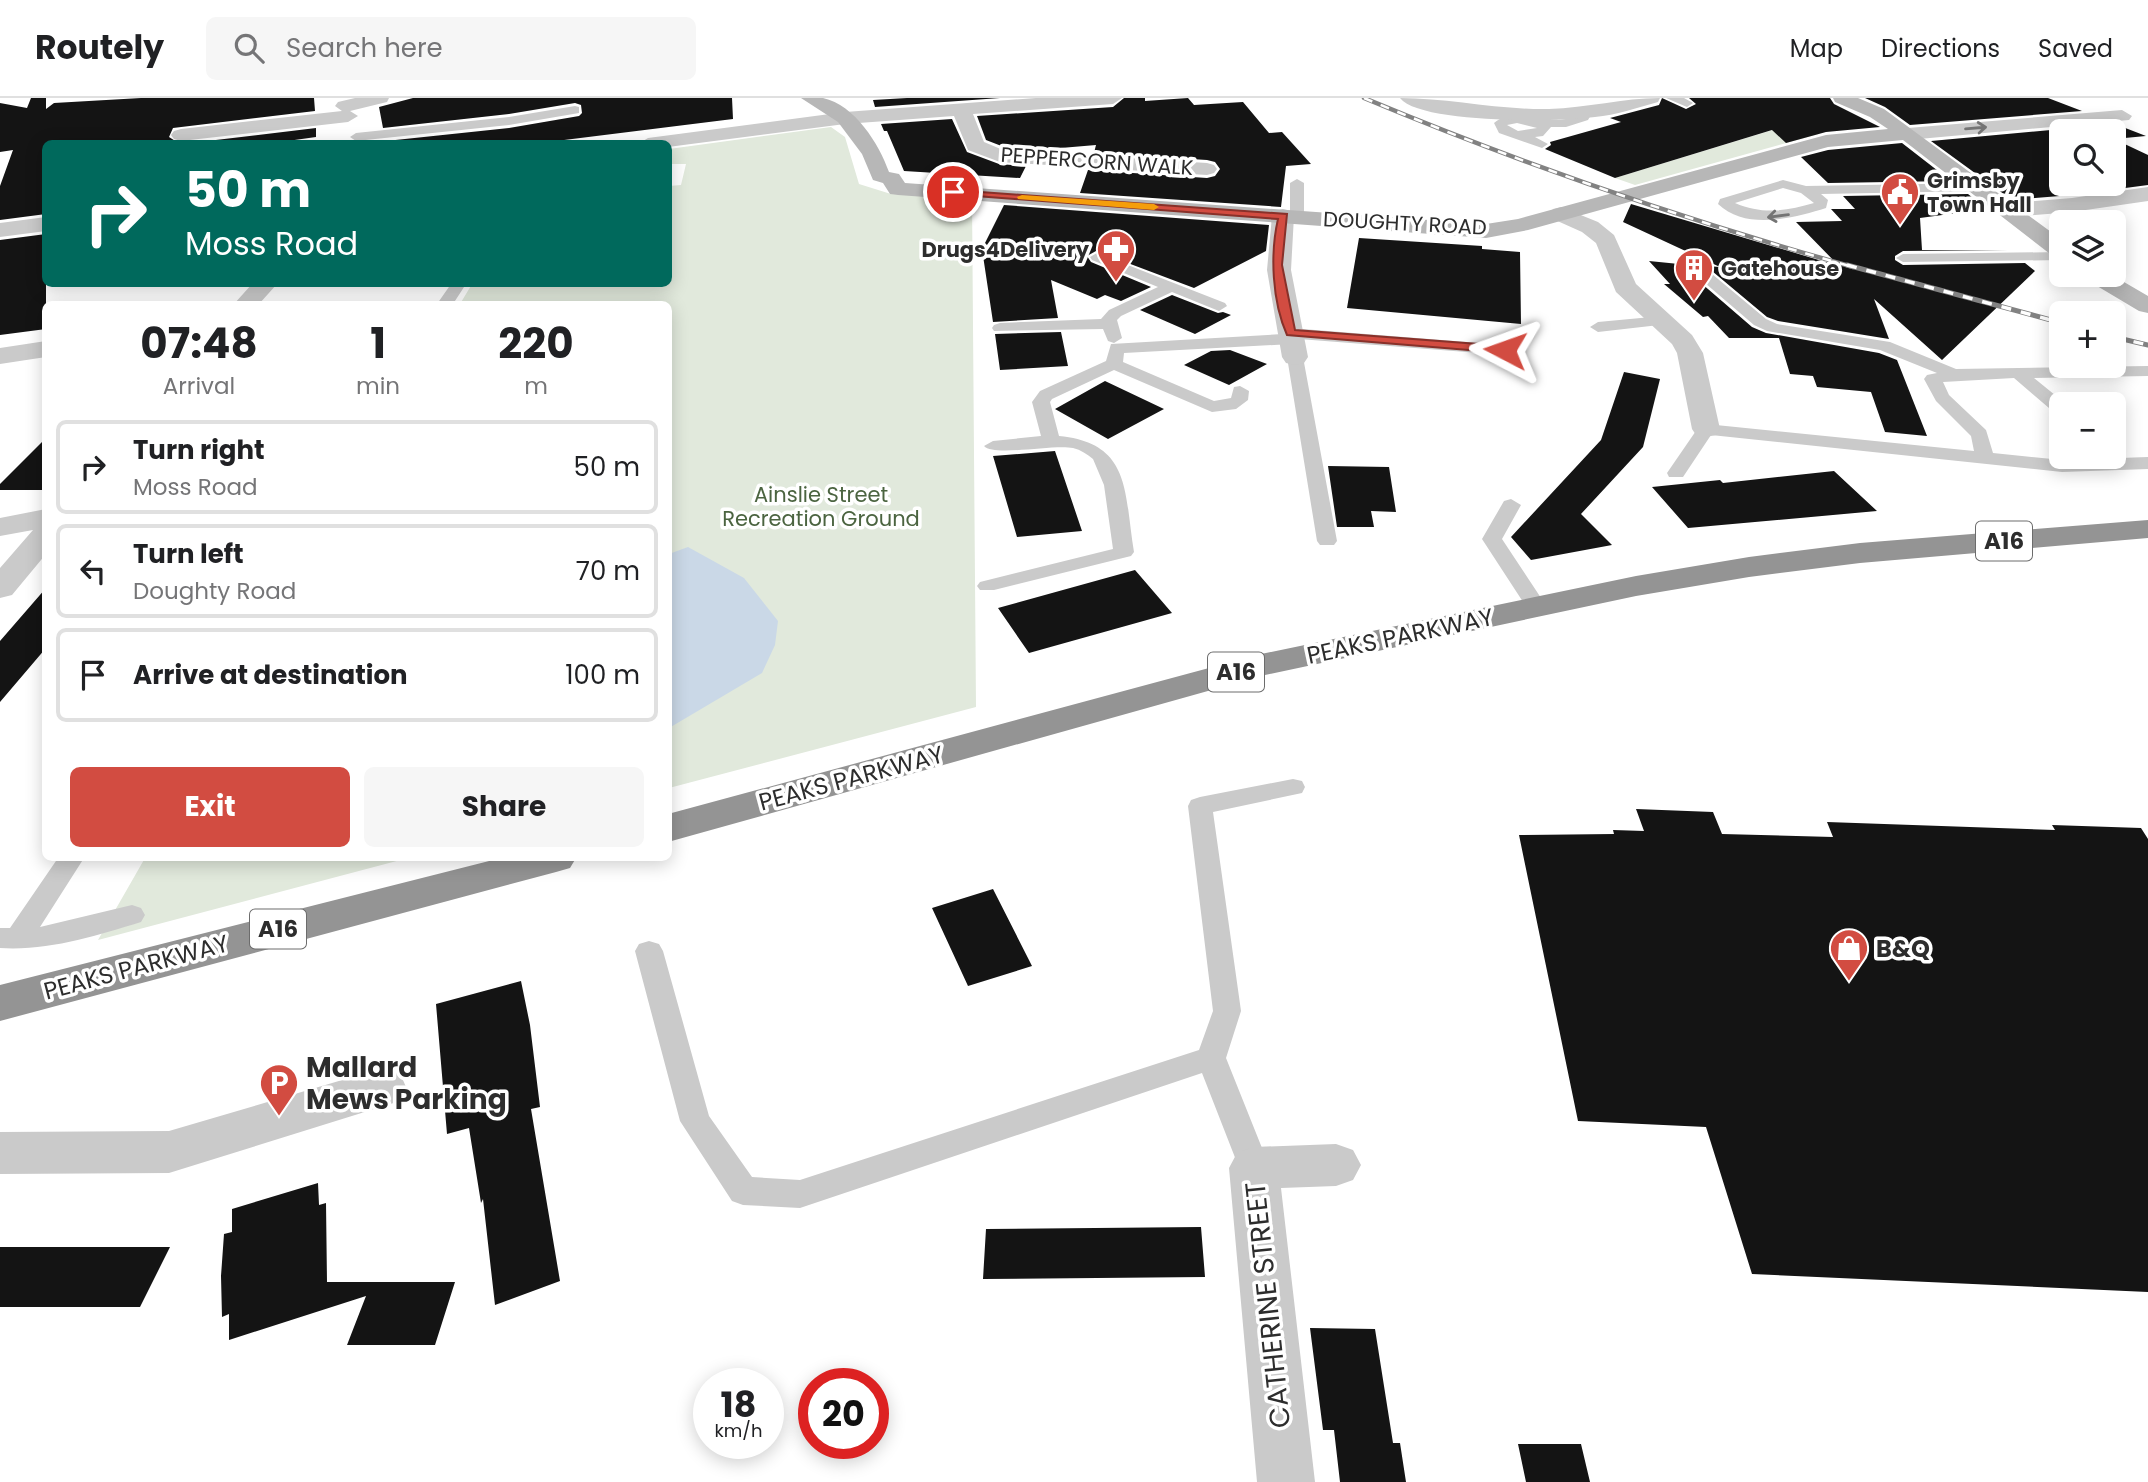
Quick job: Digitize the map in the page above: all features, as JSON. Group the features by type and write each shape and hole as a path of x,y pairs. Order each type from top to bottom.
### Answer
{"highway":[{"name":"PEAKS PARKWAY","path":"672,827 1261,665 1636,586 1749,567 1860,553 2148,529"},
{"name":"PEAKS PARKWAY","path":"0,1003 544,861"}],"street":[{"path":"181,135 380,98"},
{"path":"810,98 845,118"},
{"path":"672,141 845,118 1113,98"},
{"path":"1409,98 1448,110 1586,113 1651,98"},
{"path":"1842,98 1877,113 1908,134 1980,187 2049,243"},
{"path":"1908,134 2129,118 2076,98"},
{"path":"345,106 356,139"},
{"name":"PEPPERCORN WALK","path":"961,109 975,146 1000,156 1207,169"},
{"name":"DOUGHTY ROAD","path":"845,118 872,152 880,176 891,179 898,189 1486,231 1520,225 1826,141 1908,134"},
{"path":"2008,210 2072,205 2148,194"},
{"path":"1561,214 1590,227 1606,240 1625,287 1683,340 1690,353 1706,429"},
{"path":"1290,217 1278,242 1277,265 1292,343"},
{"path":"0,230 42,225"},
{"path":"249,301 262,287"},
{"path":"2116,287 2148,306"},
{"path":"0,356 42,350"},
{"path":"0,527 42,519"},
{"path":"0,587 42,539"},
{"path":"0,1153 169,1152 383,1087"},
{"name":"CATHERINE STREET","path":"1286,1482 1254,1168 1336,1166"}],"lane":[{"path":"1672,98 1687,103"},
{"path":"356,139 509,121 575,110"},
{"path":"1542,144 1521,134 1503,130 1500,123 1514,119 1539,123 1572,122 1584,117 1586,113"},
{"path":"1521,134 1543,132 1545,127 1539,123"},
{"path":"1290,217 1297,183"},
{"path":"1806,190 1821,200 1821,205 1785,216 1761,218 1725,204 1783,184 1806,190 1980,187"},
{"path":"1903,258 2049,254"},
{"path":"1097,257 1219,306"},
{"path":"1689,262 1760,322 1773,328 1884,346 1954,374"},
{"path":"1115,356 1109,320 1115,313 1171,287"},
{"path":"1598,327 1662,321"},
{"path":"1000,328 1110,324"},
{"path":"1051,441 1041,402 1046,395 1115,356 1292,343 1505,350"},
{"path":"1292,343 1327,541"},
{"path":"1115,356 1212,407 1230,405 1239,400 1240,391"},
{"path":"1985,458 1980,434 1942,397 1933,379 1954,374 2148,371"},
{"path":"2019,374 2049,399"},
{"path":"1676,473 1706,429 2049,465"},
{"path":"988,586 1124,552 1108,465 1095,452 1078,442 1051,441 993,446"},
{"path":"2126,460 2148,463"},
{"path":"1511,505 1492,539 1536,607"},
{"path":"1254,1168 1211,1058 1227,1011 1199,806 1293,787"},
{"path":"9,939 69,861"},
{"path":"9,939 64,933 132,915"},
{"path":"649,951 695,1121 743,1191 800,1194 1211,1058"}],"green space":[{"path":"1792,124 1819,134 1635,185 1615,178"},
{"name":"Ainslie Street Recreation Ground","path":"831,127 845,137 859,184 891,194 972,198 976,707 672,787 672,301 462,301 470,287 672,287 672,186 681,185 686,164 672,164 672,149"},
{"path":"143,861 397,861 98,940"}],"water":[{"path":"688,547 744,578 778,621 775,645 762,673 672,726 672,553"}],"building":[{"path":"31,98 46,98 46,109 54,103 141,98 314,98 315,111 173,128 169,137 174,140 42,140 42,215 0,220 0,186 13,150 0,152 0,103 27,108"},
{"path":"413,98 732,98 733,119 564,140 395,140 509,128 579,116 582,113 581,105 575,103 509,114 383,128 379,107"},
{"path":"1000,98 875,107 873,100"},
{"path":"1124,98 1145,98 1145,101 1188,98 1194,105 1243,102 1269,133 1282,132 1311,164 1286,166 1281,207 1080,193 1088,170 1207,178 1215,176 1220,169 1215,162 1207,160 1094,153 1096,145 1037,150 1004,147 986,140 977,116 1113,107"},
{"path":"1662,98 1686,109 1696,104 1689,98 1830,98 1834,104 1880,127 1826,132 1786,143 1772,130 1615,178 1545,149 1551,145 1550,142 1621,122 1610,118 1659,105"},
{"path":"1865,98 2048,98 2082,111 1910,125 1885,107"},
{"path":"952,119 967,152 999,164 1026,166 1020,178 904,171 887,131 884,131 881,124"},
{"path":"316,128 316,137 295,140 216,140"},
{"path":"2126,128 2146,136 2126,138"},
{"path":"2049,130 2049,196 2060,196 2012,200 1931,141"},
{"path":"1902,143 1951,181 1828,183 1801,157 1828,150"},
{"path":"2126,145 2148,155 2148,185 2126,188"},
{"path":"1968,194 1987,209 1920,218 1922,250 2008,250 1903,251 1895,256 1895,260 1903,265 2025,263 2035,271 1942,360 1874,299 1889,339 1767,317 1706,266 1720,267 1623,222 1631,204 1839,266 1796,222 1842,221 1831,209 1855,209 1843,196"},
{"path":"1004,205 1269,225 1266,251 1194,288 1096,251 1087,256 1091,262 1151,287 1121,301 1105,295 1097,299 1051,280 1058,318 993,322 982,249"},
{"path":"42,235 42,287 46,287 46,301 42,301 42,330 0,335 0,240"},
{"path":"1359,238 1482,246 1482,249 1520,252 1521,324 1347,308"},
{"path":"1649,261 1679,264 1752,327 1766,333 1879,353 1897,360 1927,436 1885,432 1871,392 1817,387 1813,376 1790,374 1779,338 1729,338 1708,316 1703,317 1664,284 1670,284"},
{"path":"1172,295 1218,313 1231,315 1195,334 1140,310"},
{"path":"1061,332 1068,366 1000,370 995,334"},
{"path":"1230,350 1267,364 1229,385 1184,365 1211,351"},
{"path":"1624,372 1660,379 1643,447 1581,514 1612,545 1531,560 1511,537 1601,440"},
{"path":"1105,381 1164,409 1108,439 1055,409"},
{"path":"42,442 42,490 0,490 0,484"},
{"path":"1055,451 1082,531 1017,537 993,456"},
{"path":"1328,466 1389,467 1396,512 1371,511 1374,527 1337,527"},
{"path":"1834,471 1877,511 1688,528 1652,487 1720,480 1723,483"},
{"path":"1135,570 1172,613 1029,653 998,608"},
{"path":"42,593 42,653 0,702 0,641"},
{"name":"B&Q","path":"1636,809 1713,812 1722,834 1833,837 1827,822 2055,830 2052,825 2141,828 2148,839 2148,1292 1752,1274 1706,1127 1578,1121 1519,835 1644,831"},
{"path":"993,889 1032,966 968,986 932,908"},
{"path":"521,981 530,1025 540,1107 531,1109 560,1281 495,1305 483,1199 481,1203 469,1128 447,1134 436,1004"},
{"path":"318,1183 319,1205 326,1203 327,1282 455,1282 435,1345 347,1345 366,1296 229,1340 229,1314 222,1317 221,1276 224,1234 232,1232 232,1209"},
{"path":"1201,1227 1205,1277 983,1279 986,1229"},
{"path":"0,1247 170,1247 140,1307 0,1307"},
{"path":"1310,1328 1375,1329 1393,1443 1400,1443 1406,1482 1340,1482 1334,1430 1323,1430"},
{"path":"1518,1444 1581,1444 1590,1482 1526,1482"}],"railway":[{"path":"1364,98 1484,146 1606,190 1853,267"},
{"path":"1847,265 2049,319"},
{"path":"2126,340 2148,345"}],"slow traffic":[{"path":"1022,197 1154,207"}],"place":[{"name":"Grimsby Town Hall","path":"1900,226"},
{"name":"Drugs4Delivery","path":"1116,283"},
{"name":"Gatehouse","path":"1694,302"},
{"name":"B&Q","path":"1849,982"},
{"name":"Mallard Mews Parking","path":"279,1117"}],"route":[{"path":"953,192 1283,216 1277,265 1290,333 1505,350"}]}
